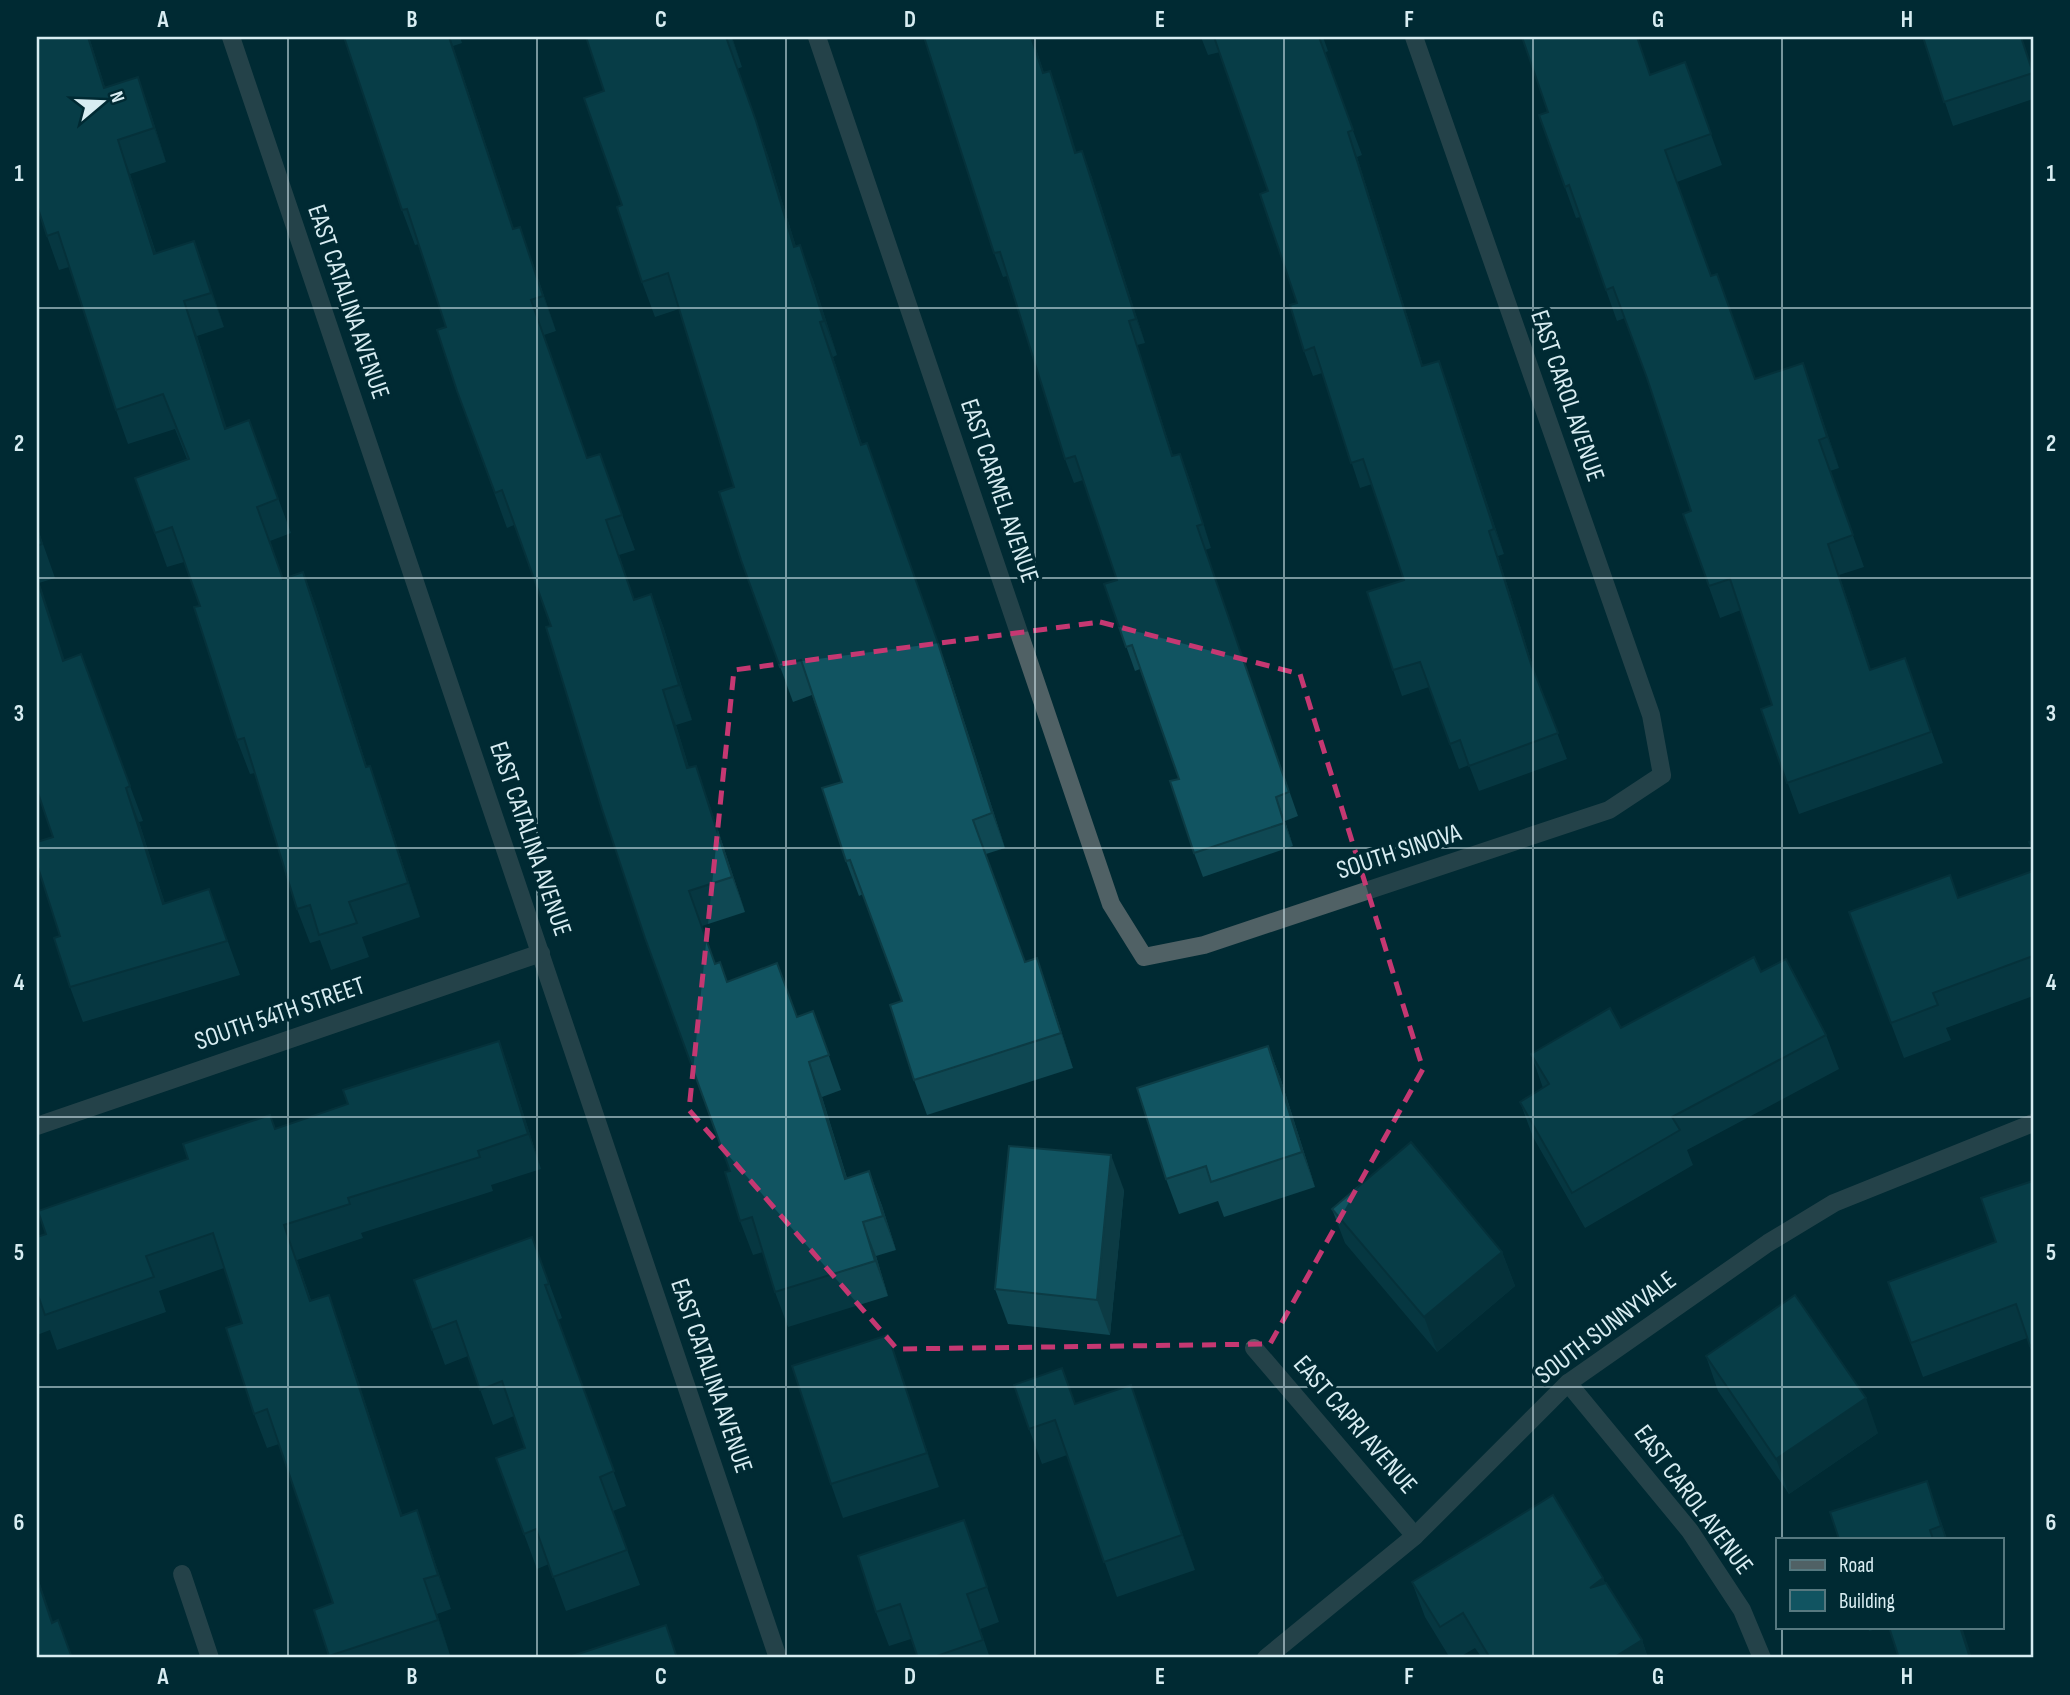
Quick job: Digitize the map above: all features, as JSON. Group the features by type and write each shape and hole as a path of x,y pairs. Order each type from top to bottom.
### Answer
{"street":[{"name":"EAST CATALINA AVENUE","path":"231,37 778,1658"},
{"name":"EAST CARMEL AVENUE","path":"817,37 1111,904 1144,957"},
{"name":"EAST CAROL AVENUE","path":"1414,37 1651,715 1662,775"},
{"name":"SOUTH SINOVA","path":"1144,957 1204,945 1609,810 1662,775"},
{"name":"SOUTH 54TH STREET","path":"37,1126 541,953"},
{"name":"SOUTH SUNNYVALE","path":"1266,1658 1415,1536 1568,1383 1768,1243 1834,1203 2033,1123"},
{"name":"EAST CAPRI AVENUE","path":"1254,1348 1415,1536"},
{"name":"EAST CAROL AVENUE","path":"1568,1383 1690,1531 1742,1610 1762,1658"},
{"path":"182,1574 210,1658"}],"highlighted area":[{"path":"1100,622 1300,674 1423,1069 1270,1344 897,1349 689,1110 734,670"}],"building":[{"path":"37,37 88,37 104,88 138,77 154,128 118,140 154,254 194,241 211,293 184,301 225,429 249,420 278,499 257,507 283,579 303,572 366,767 370,766 408,883 349,902 357,923 319,935 310,905 297,909 244,738 237,740 194,607 200,606 172,527 155,533 135,478 189,459 163,394 116,410 58,232 47,236 37,205"},
{"path":"344,37 449,37 513,229 520,227 543,296 531,300 587,458 600,454 622,515 606,520 634,600 651,594 679,685 663,690 687,768 696,766 732,877 689,891 715,964 720,962 727,982 777,963 797,1017 813,1011 829,1055 809,1062 845,1179 869,1171 883,1216 863,1222 875,1261 775,1292 752,1217 740,1221 725,1172 730,1171 645,938 602,809 546,627 551,626 502,490 495,493 457,391 437,330 446,327 407,209 402,210"},
{"path":"586,37 726,37 756,121 794,247 800,245 824,321 820,322 861,445 867,443 937,640 992,813 973,820 1025,962 1037,958 1061,1033 914,1080 890,1005 902,1001 850,860 846,861 822,788 842,782 801,660 780,667 741,560 719,492 734,487 668,273 642,282 617,207 622,205 584,98 604,91"},
{"path":"924,37 1031,37 1043,73 1050,71 1075,153 1082,151 1136,319 1129,321 1172,456 1180,454 1203,524 1197,526 1289,792 1276,797 1284,823 1194,853 1170,781 1179,779 1132,645 1126,647 1104,584 1117,580 1075,456 1065,459 1000,252 994,253"},
{"path":"1214,37 1319,37 1353,130 1348,132 1422,366 1439,361 1494,529 1489,531 1531,664 1558,733 1469,766 1460,740 1450,744 1420,662 1393,670 1367,592 1404,580 1363,459 1351,463 1314,347 1304,351 1290,305 1297,303 1260,194 1268,191"},
{"path":"1522,37 1637,37 1650,75 1685,62 1711,134 1665,150 1711,276 1717,274 1755,379 1803,363 1827,437 1819,440 1853,535 1828,544 1870,670 1905,658 1931,732 1787,783 1761,709 1772,705 1730,579 1709,586 1683,514 1691,511 1647,378 1613,287 1606,290 1569,185 1565,187 1539,115 1548,112"},
{"path":"1923,37 2021,37 2033,73 1944,102"},
{"path":"37,528 42,544 37,546"},
{"path":"37,579 63,661 81,654 130,786 126,788 163,904 209,889 227,941 70,987 54,938 60,936 37,864 37,842 53,837 37,790"},
{"path":"2033,871 2033,956 1933,993 1938,1005 1891,1023 1849,912 1950,875 1958,898"},
{"path":"1754,957 1761,972 1786,959 1826,1035 1672,1117 1680,1130 1572,1193 1520,1102 1549,1084 1531,1054 1610,1008 1621,1028"},
{"path":"499,1041 528,1134 478,1151 480,1157 348,1198 350,1204 284,1225 310,1301 329,1295 401,1516 417,1510 438,1575 424,1579 438,1620 329,1656 314,1610 333,1603 267,1409 254,1414 226,1328 242,1323 213,1233 146,1256 154,1277 45,1315 37,1296 37,1237 46,1234 38,1211 188,1159 183,1144 270,1115 275,1129 348,1104 343,1090"},
{"path":"1268,1046 1302,1152 1211,1182 1206,1166 1166,1179 1137,1088"},
{"path":"1411,1142 1502,1252 1424,1317 1332,1209"},
{"path":"1009,1146 1111,1155 1097,1300 995,1289"},
{"path":"2033,1181 2033,1344 2030,1346 2016,1304 1911,1343 1888,1282 1996,1242 1981,1198"},
{"path":"532,1237 549,1284 545,1285 614,1471 600,1477 627,1550 553,1577 536,1529 524,1534 496,1458 525,1448 502,1381 480,1390 456,1321 432,1330 414,1280"},
{"path":"1795,1295 1866,1398 1776,1459 1706,1356"},
{"path":"888,1335 927,1453 831,1484 792,1366"},
{"path":"1062,1368 1075,1404 1131,1385 1182,1535 1104,1562 1055,1420 1029,1429 1014,1385"},
{"path":"1927,1481 1941,1526 1930,1530 1933,1538 1839,1538 1830,1512"},
{"path":"1553,1495 1603,1578 1590,1588 1606,1583 1642,1640 1613,1658 1490,1658 1463,1613 1440,1627 1412,1582"},
{"path":"964,1520 987,1587 967,1594 983,1640 931,1658 918,1658 900,1604 876,1612 858,1556"},
{"path":"37,1578 52,1623 58,1620 72,1658 37,1658"},
{"path":"666,1625 677,1658 566,1658"},
{"path":"1889,1628 1960,1628 1970,1658 1899,1658"}]}
